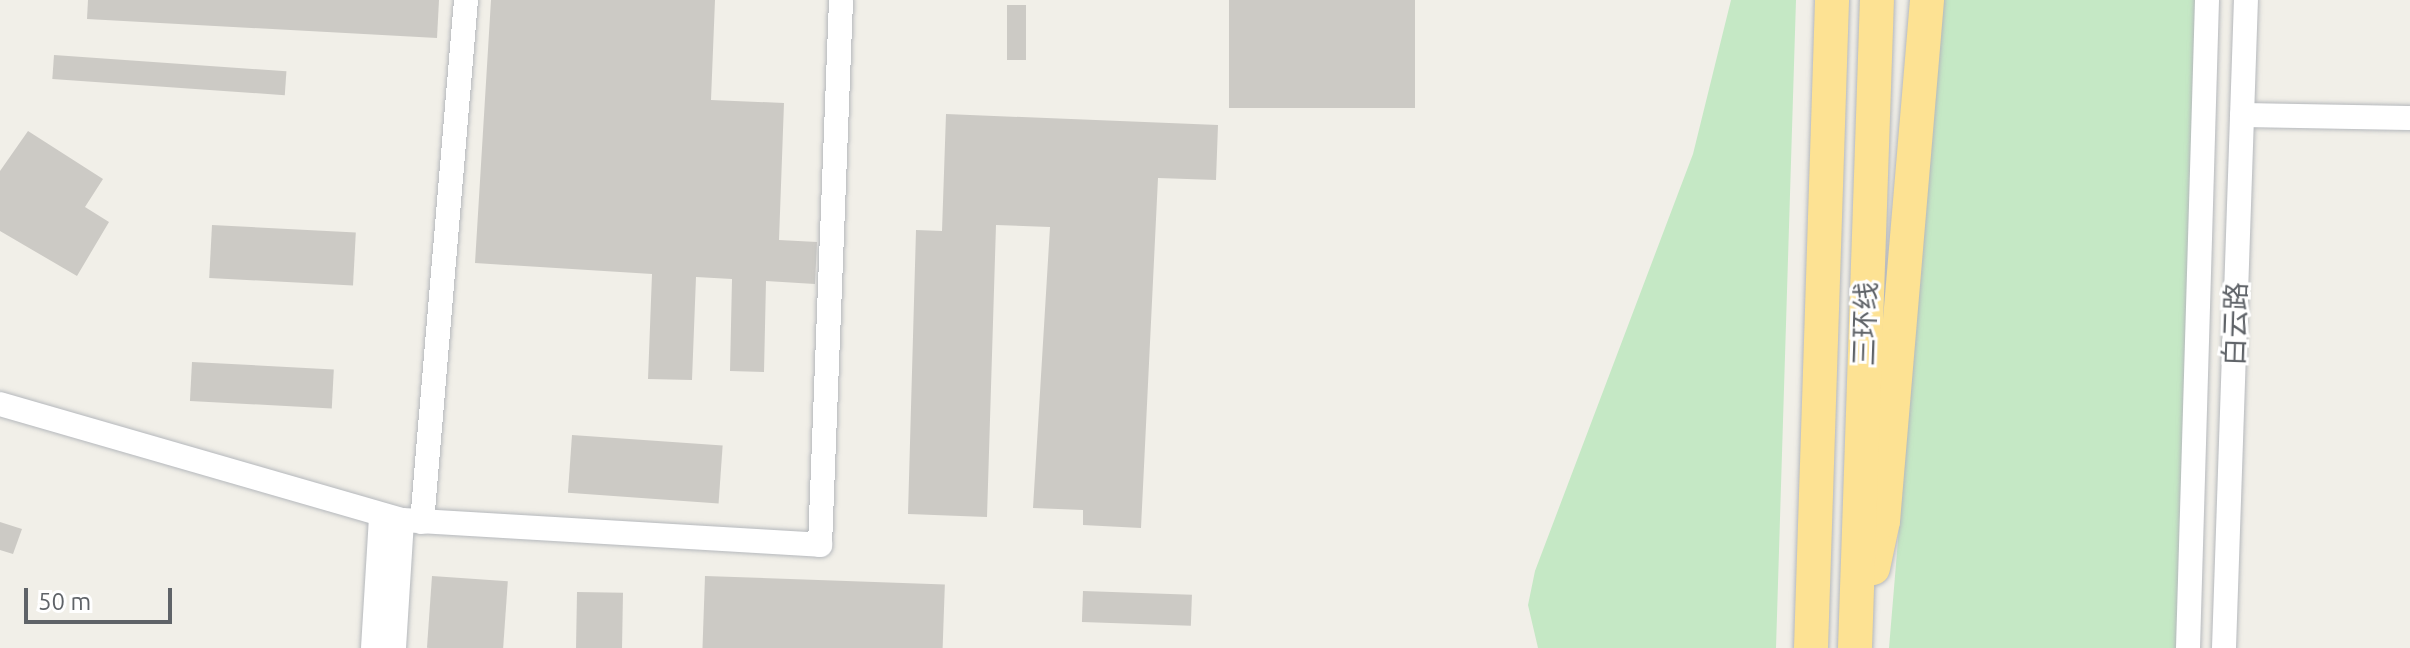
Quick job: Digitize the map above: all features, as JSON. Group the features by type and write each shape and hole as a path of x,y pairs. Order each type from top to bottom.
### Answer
{"highway":[{"path":"1811,0 1810,82 1828,152"},
{"name":"三环线","path":"1811,648 1832,0"},
{"name":"三环线","path":"1855,643 1877,0"},
{"path":"1855,643 1883,521 1927,0"}],"street":[{"path":"394,648 402,519 466,0"},
{"path":"0,404 402,519 820,545 841,0"},
{"name":"白云路","path":"2188,648 2207,0"},
{"name":"白云路","path":"2224,648 2246,0"},
{"path":"2242,115 2410,118"},
{"path":"373,648 402,519"}],"green space":[{"path":"1731,0 1796,0 1776,648 1538,648 1528,605 1535,571 1693,154"},
{"path":"1943,0 2196,0 2176,648 1889,648"}],"building":[{"path":"88,0 439,0 437,38 87,19"},
{"path":"491,0 715,0 711,100 784,103 779,240 817,242 815,284 766,281 764,372 730,371 732,279 696,277 692,380 648,379 652,274 475,263"},
{"path":"1229,0 1415,0 1415,108 1229,108"},
{"path":"1007,5 1026,5 1026,60 1007,60"},
{"path":"54,55 286,71 285,95 52,79"},
{"path":"946,114 1218,125 1216,180 1158,178 1141,528 1083,525 1083,510 1033,508 1050,227 996,225 987,517 908,514 916,230 942,231"},
{"path":"28,131 103,179 85,207 109,222 77,276 0,231 0,171"},
{"path":"212,225 356,233 353,285 209,278"},
{"path":"192,362 334,369 332,408 190,401"},
{"path":"572,435 723,446 719,503 568,493"},
{"path":"0,522 22,529 13,554 0,550"},
{"path":"432,576 508,581 503,648 427,648"},
{"path":"705,576 945,584 943,648 702,648"},
{"path":"1083,591 1192,595 1191,626 1082,622"},
{"path":"577,592 623,593 622,648 576,648"}]}
